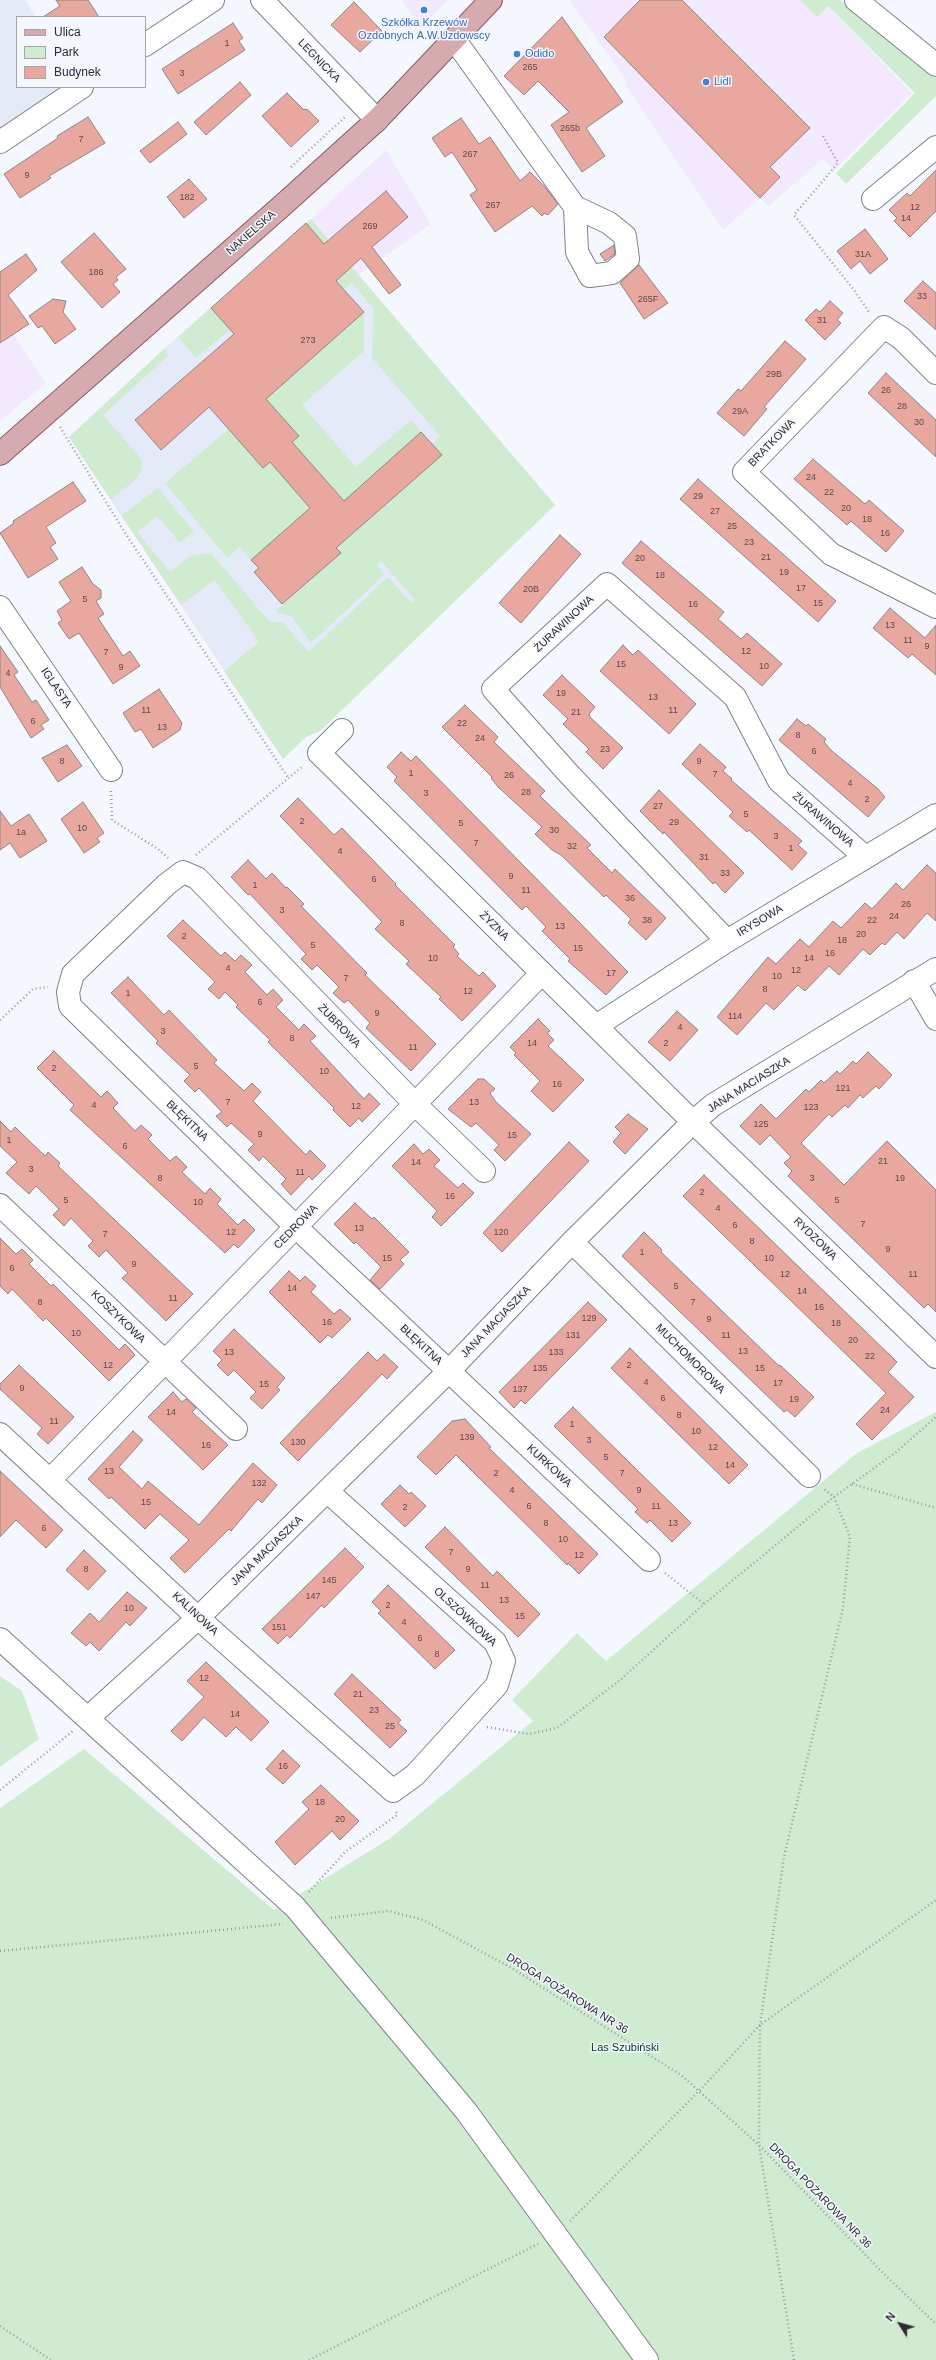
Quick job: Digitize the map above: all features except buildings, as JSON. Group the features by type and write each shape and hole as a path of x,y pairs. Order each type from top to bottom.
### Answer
{"main road":[{"name":"NAKIELSKA","path":"0,454 284,204 377,120 491,0"}],"street":[{"path":"146,44 213,0"},
{"name":"LEGNICKA","path":"262,0 377,120"},
{"path":"866,3 936,64"},
{"path":"454,39 575,207"},
{"path":"0,142 81,88"},
{"path":"873,199 936,147"},
{"path":"884,327 901,338 936,373"},
{"name":"BRATKOWA","path":"884,327 744,472 831,554 936,607"},
{"name":"ŻURAWINOWA","path":"726,941 568,772 494,689 607,584 735,697 779,781 865,857"},
{"name":"IGLASTA","path":"0,607 111,770"},
{"path":"318,753 342,730"},
{"name":"ŻYZNA","path":"318,753 693,1122"},
{"name":"IRYSOWA","path":"596,1026 726,941 865,857 933,822"},
{"path":"73,974 167,884 190,875"},
{"name":"ŻUBROWA","path":"190,875 415,1104 484,1171"},
{"name":"JANA MACIASZKA","path":"88,1718 198,1618 327,1492 448,1371 572,1242 693,1122 713,1105 914,981 936,969"},
{"name":"CEDROWA","path":"50,1480 542,973"},
{"name":"BŁĘKITNA","path":"73,974 68,992 70,1006 296,1227 448,1371"},
{"path":"914,981 936,1019"},
{"name":"RYDZOWA","path":"693,1122 936,1357"},
{"name":"KOSZYKOWA","path":"0,1205 236,1429"},
{"name":"MUCHOMOROWA","path":"572,1242 809,1476"},
{"name":"KURKOWA","path":"448,1371 649,1560"},
{"name":"KALINOWA","path":"0,1434 198,1618 393,1790"},
{"name":"OLSZÓWKOWA","path":"327,1492 494,1642 504,1660 497,1685 415,1775 393,1790"},
{"path":"0,1639 88,1718 300,1914 466,2111 647,2360"}],"path":[{"path":"823,136 838,163 794,215 854,290 874,320 884,327"},
{"path":"62,430 79,461 125,533 289,778"},
{"path":"111,770 112,820 158,849 190,875 194,856 318,753"},
{"path":"0,1020 33,989 55,986 73,974"},
{"path":"462,1723 529,1734 556,1728 619,1681 704,1604 834,1497 895,1453 936,1417"},
{"path":"852,1484 936,1508"},
{"path":"794,2360 759,2145 760,2025 784,1857 843,1608 850,1538 834,1497"},
{"path":"649,1560 704,1604"},
{"path":"0,1790 56,1747 88,1718"},
{"path":"300,1914 345,1852 397,1815 393,1790"},
{"path":"760,2025 936,1900"},
{"name":"DROGA POŻAROWA NR 36","path":"0,1951 215,1929 300,1914 389,1911 423,1920 510,1967 681,2075 759,2145 881,2271 936,2324"},
{"path":"0,2326 51,2360"}],"shaded area":[{"path":"0,0 25,0 35,16 16,16 16,88 59,88 0,127"},
{"name":"Szkółka Krzewów Ozdobnych A.W.Uzdowscy","path":"402,0 452,0 446,2 421,28"},
{"path":"569,0 817,0 827,6 912,93 834,171 823,159 769,206 759,198 723,230 626,86 626,80"},
{"path":"386,150 431,224 358,275 311,219"},
{"path":"311,219 555,505 320,731 306,737 283,759 69,437 165,348"},
{"path":"0,315 46,383 0,421"}],"green space":[{"path":"800,0 840,0 936,77 936,96 846,184 836,173 915,93 828,6 817,17"},
{"path":"311,219 555,505 320,731 306,737 283,759 224,671 259,642 215,580 181,605 69,437 165,348 168,356 103,415 139,456 142,463 141,472 133,482 111,499 122,515 158,488 194,531 184,540 179,542 157,516 137,532 170,572 190,556 211,553 270,622 282,622 309,652 388,577 411,603 415,600 381,561 377,565 385,574 311,643 291,616 278,613 276,610 341,553 335,546 440,436 372,358 374,309 352,283 251,371 238,334 248,314 196,358 178,337"},
{"path":"364,312 364,351 302,405 356,467 411,420 421,432 344,501 292,442 299,436 266,399"},
{"path":"229,429 263,468 270,462 310,508 251,560 240,547 227,558 165,483"},
{"name":"Las Szubiński","path":"936,1412 936,2360 0,2360 0,1808 84,1749 274,1910 389,1839 533,1721 512,1700 577,1633 606,1661 857,1453"},
{"path":"0,1676 22,1691 39,1739 0,1767"}],"place":[{"name":"Szkółka Krzewów Ozdobnych A.W.Uzdowscy","path":"424,10"},
{"name":"Odido","path":"517,54"},
{"name":"Lidl","path":"706,82"}]}
